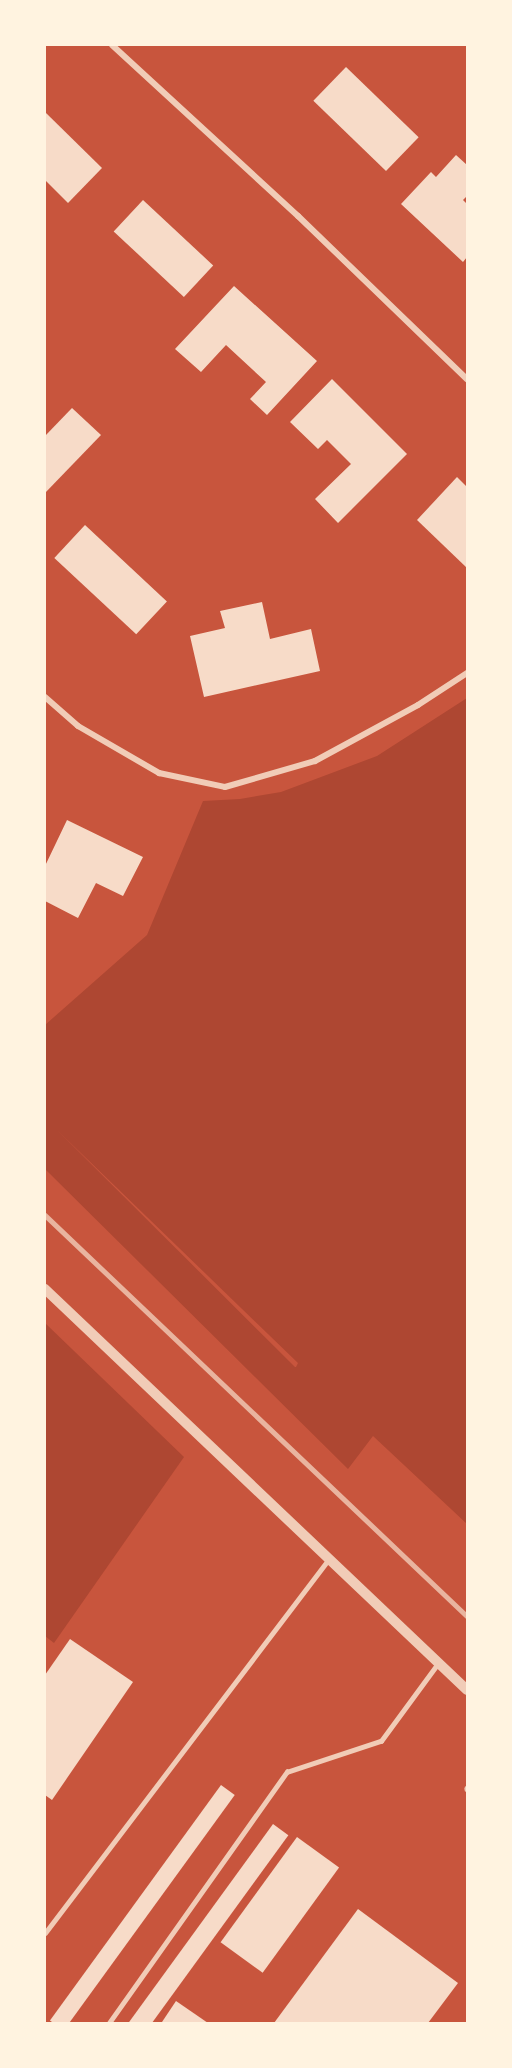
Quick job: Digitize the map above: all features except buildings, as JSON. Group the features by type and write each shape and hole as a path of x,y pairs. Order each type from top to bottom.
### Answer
{"street":[{"path":"112,45 298,216 467,379"},
{"path":"45,697 78,726 159,773 225,787 315,761 418,705 467,673"},
{"path":"45,1289 467,1689"}],"lane":[{"path":"45,1933 329,1558"},
{"path":"109,2023 288,1772 381,1741 439,1662"}],"shaded area":[{"path":"467,698 467,1524 373,1436 348,1469 45,1169 45,1025 147,935 203,801 240,799 281,792 377,756","holes":["56,1129 298,1363 295,1367"]},
{"path":"45,1323 184,1457 54,1643 45,1636"}],"railway":[{"path":"45,1215 467,1616"}]}
